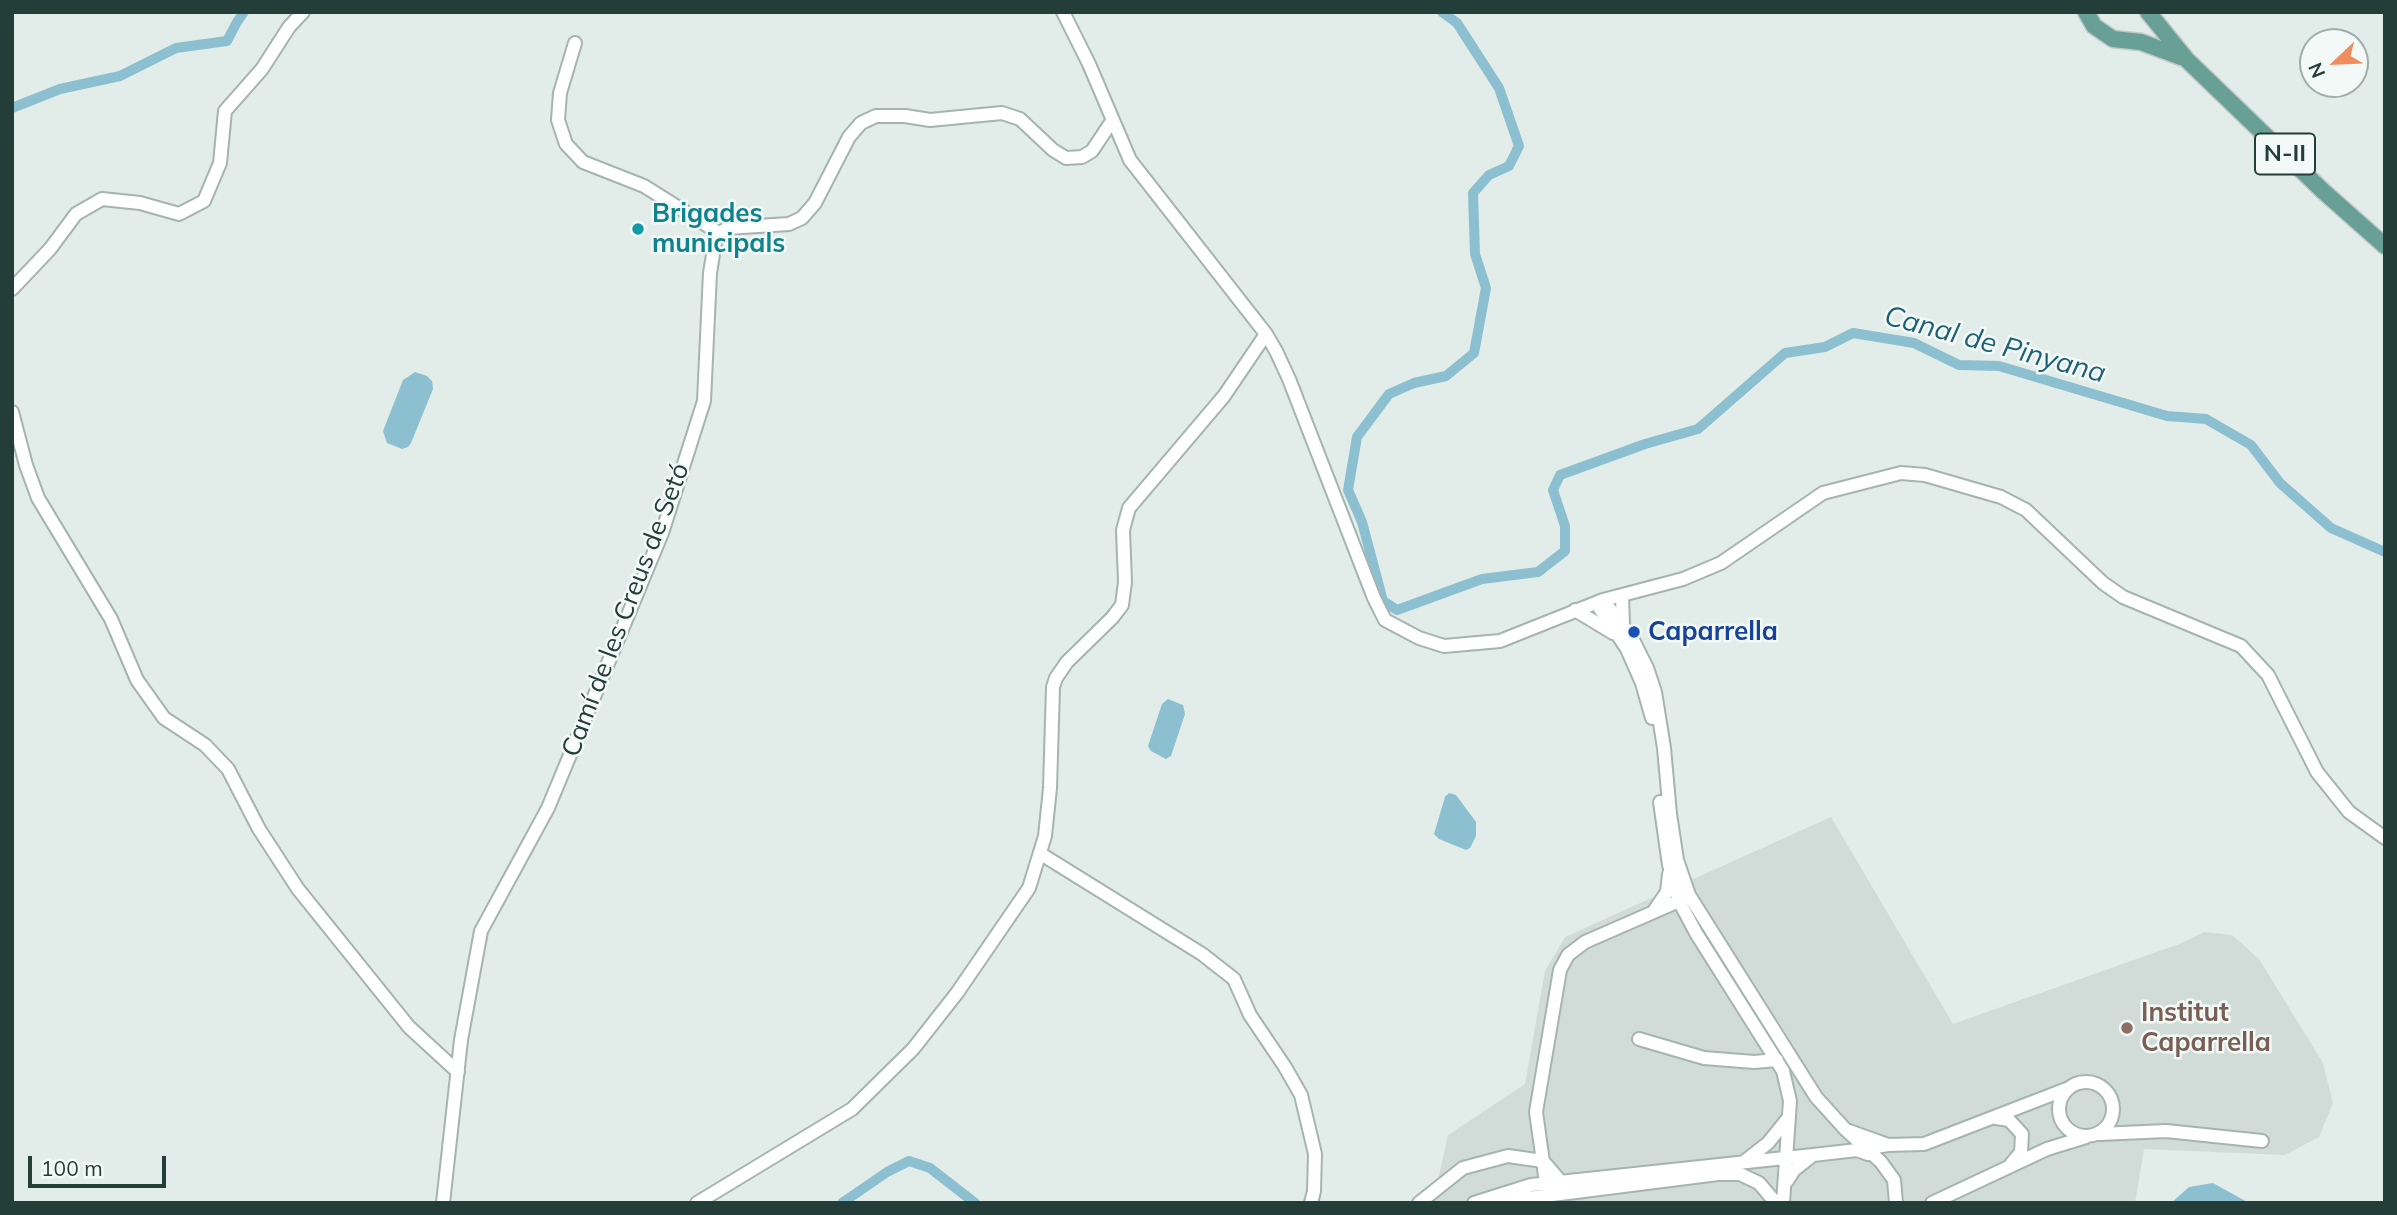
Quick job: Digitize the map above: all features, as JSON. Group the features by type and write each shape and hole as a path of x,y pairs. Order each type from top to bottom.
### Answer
{"main road":[{"name":"N-II","path":"2086,13 2094,26 2105,35 2119,40 2133,40 2187,60"},
{"name":"N-II","path":"2133,40 2146,30 2149,14"},
{"name":"N-II","path":"2149,14 2187,60 2323,191 2385,246"}],"street":[{"path":"12,289 50,249 76,214 102,199 140,203 179,214 204,201 220,163 225,111 262,69 289,27 303,12"},
{"path":"1063,12 1090,64 1130,160 1266,334 1289,379 1385,620 1419,638 1444,646 1500,641 1575,610 1683,579 1721,563 1823,493 1901,473 1948,481 2001,497 2026,510 2103,583 2123,597 2241,646 2268,675 2317,772 2349,812 2385,838"},
{"path":"575,44 560,93 558,120 566,144 583,162 644,186 719,233 727,228 789,223 802,218 815,203 849,137 861,123 876,116 896,115 929,120 1002,113 1020,119 1053,150 1066,158 1076,159 1092,150 1112,121"},
{"name":"Camí de les Creus de Setó","path":"443,1203 461,1040 481,931 548,808 662,533 704,401 710,273 716,236 719,233"},
{"path":"697,1203 852,1109 913,1049 957,993 1029,888 1045,836 1050,788 1053,687 1056,678 1067,662 1122,605 1125,582 1123,530 1129,508 1224,396 1266,334"},
{"path":"12,412 38,498 111,619 137,680 164,718 205,746 228,769 259,829 298,889 409,1027 458,1072"},
{"path":"1622,595 1620,630 1642,682 1654,726 1661,818 1669,865 1679,901 1777,1060 1788,1086 1789,1117 1783,1203"},
{"path":"1600,602 1647,668 1655,692 1670,814 1689,895 1816,1097 1894,1180 1896,1203"},
{"path":"1575,610 1620,630"},
{"path":"1041,854 1202,954 1234,979 1250,1015 1301,1095 1315,1154 1312,1197 1324,1203"},
{"path":"1654,912 1667,892 1669,865"},
{"path":"1679,901 1682,874"},
{"path":"1550,1189 1536,1112 1559,970 1568,955 1585,942 1679,901"},
{"path":"1679,901 1704,919"},
{"path":"1654,912 1674,914 1692,925"},
{"path":"1639,1039 1704,1058 1755,1062 1777,1060"},
{"path":"1474,1203 1531,1185 1550,1189 1561,1181 1866,1152 1888,1145 1924,1144 1995,1118 2069,1088 2086,1082 2103,1087 2109,1094 2114,1112 2112,1121 2093,1136 2071,1132 2060,1119 2060,1102 2069,1088"},
{"path":"1743,1162 1768,1143 1789,1117"},
{"path":"1995,1118 2009,1120 2022,1133 2021,1152 2011,1164"},
{"path":"1845,1129 1888,1145"},
{"path":"1932,1203 2047,1149 2093,1136 2166,1131 2262,1141"},
{"path":"1784,1184 1794,1170 1813,1155"},
{"path":"1419,1203 1458,1171 1508,1156 1543,1161 1561,1181"},
{"path":"1531,1185 1543,1161"},
{"path":"1496,1202 1515,1194 1541,1189 1740,1174 1759,1183 1776,1203"}],"shaded area":[{"path":"1831,817 1953,1024 2182,943 2204,932 2232,935 2259,959 2323,1063 2333,1103 2319,1137 2285,1155 2144,1149 2135,1203 1433,1203 1448,1135 1525,1084 1545,971 1565,937"}],"water":[{"path":"415,372 427,376 432,381 433,389 411,443 402,449 387,443 383,431 403,380"},
{"path":"1168,699 1183,705 1185,714 1171,756 1166,759 1151,751 1148,746 1162,704"},
{"path":"1449,793 1456,795 1476,822 1476,836 1466,850 1439,839 1434,834 1445,797"},
{"path":"2213,1183 2249,1203 2171,1203 2189,1187"}],"waterway":[{"name":"Canal de Pinyana","path":"12,108 60,89 120,76 176,48 227,41 244,12"},
{"name":"Canal de Pinyana","path":"1442,12 1457,23 1499,88 1519,146 1509,166 1489,175 1473,193 1475,254 1486,288 1474,353 1446,376 1414,383 1389,394 1357,437 1348,490 1362,522 1383,601 1397,610 1482,579 1538,572 1565,551 1565,526 1553,490 1560,475 1645,444 1698,429 1785,353 1825,347 1853,333 1914,343 1959,365 1999,366 2167,416 2206,419 2251,445 2280,483 2331,528 2385,552"},
{"name":"Canal de Pinyana","path":"842,1203 887,1172 909,1161 930,1168 975,1203"}],"place":[{"name":"Brigades municipals","path":"638,229"},
{"name":"Caparrella","path":"1634,632"},
{"name":"Institut Caparrella","path":"2127,1028"}]}
